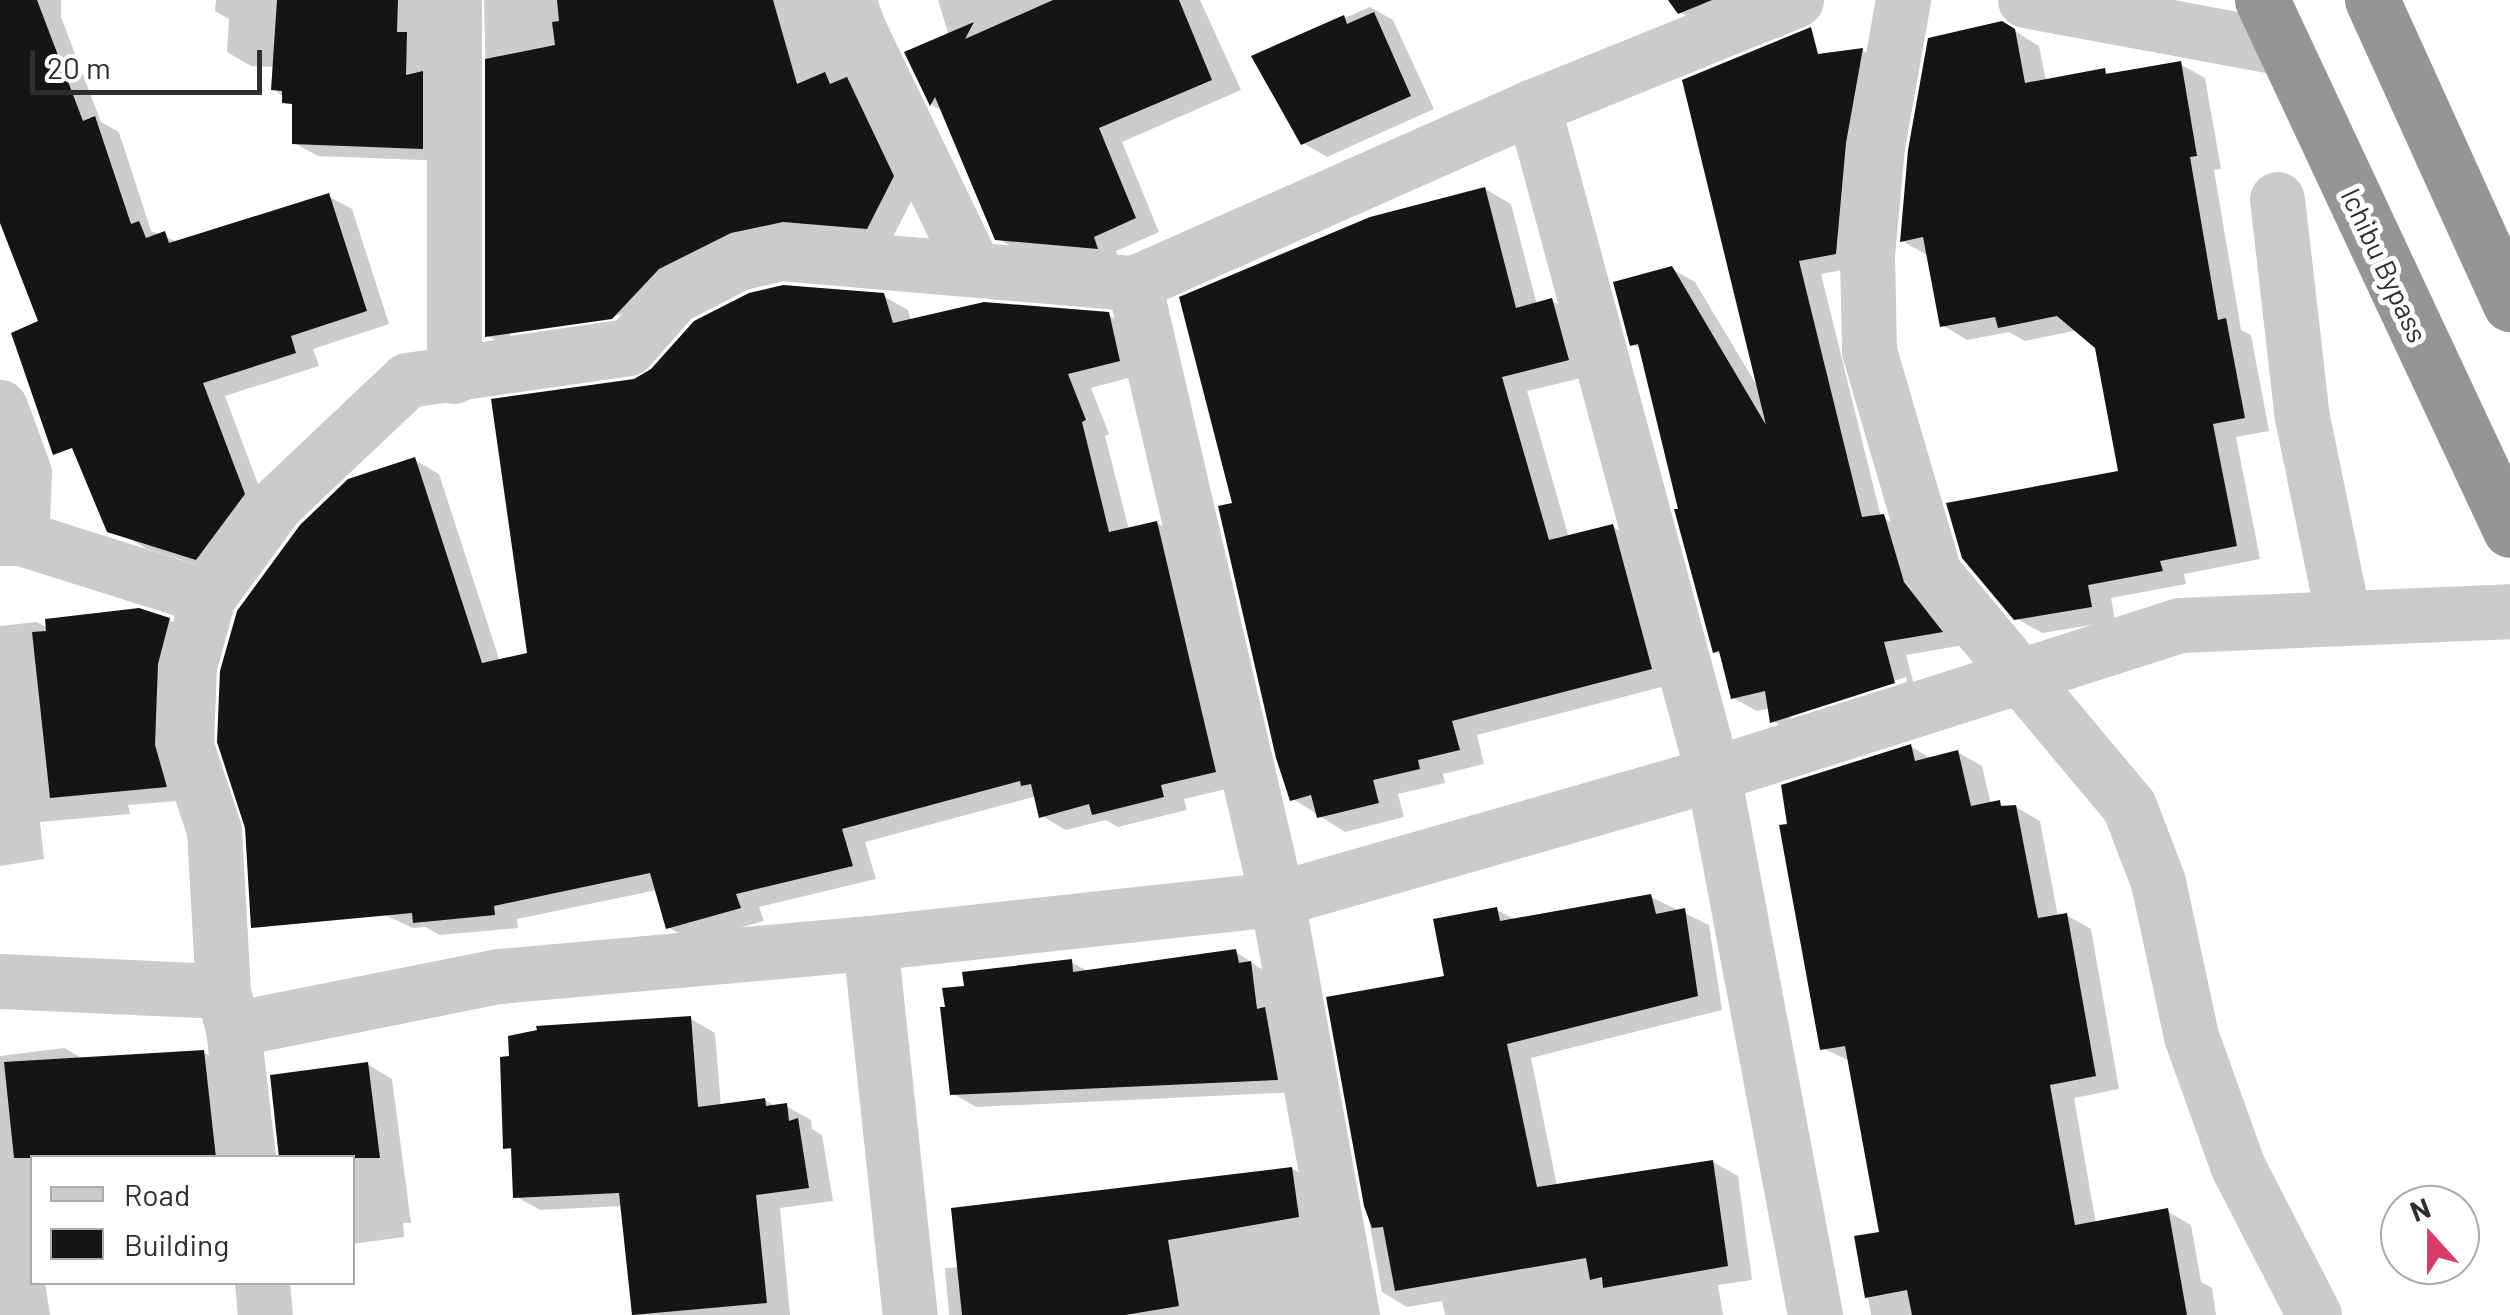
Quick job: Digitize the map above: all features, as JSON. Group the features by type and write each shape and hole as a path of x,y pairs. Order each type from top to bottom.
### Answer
{"highway":[{"path":"2372,0 2510,304"},
{"name":"Ichibu Bypass","path":"2273,24 2510,530"}],"street":[{"path":"454,0 454,376"},
{"path":"848,0 974,269"},
{"path":"248,1155 228,1010 214,830 186,746 189,666 208,597 276,504 408,380 628,348 674,296 738,263 781,253 1134,283 1533,106 1796,0"},
{"path":"1903,0 1872,200 1867,254 1869,351 1934,573 2130,806 2158,882 2191,1036 2238,1167 2314,1315"},
{"path":"2025,0 2273,24"},
{"path":"1533,106 1713,774 1815,1315"},
{"path":"2277,199 2302,416 2343,616"},
{"path":"1134,283 1276,899 1352,1315"},
{"path":"0,407 24,473 11,538 208,597"},
{"path":"0,981 228,1010 499,976 870,943 1276,899 1713,774 2180,625 2510,611"},
{"path":"870,943 910,1315"},
{"path":"262,1285 266,1315"}],"building":[{"path":"0,0 37,0 83,121 95,116 131,224 139,221 146,238 165,231 169,243 329,193 367,311 291,336 296,353 203,383 245,494 196,560 107,532 72,448 53,455 11,333 38,321 0,223"},
{"path":"277,0 398,0 397,32 407,32 406,75 423,71 423,149 292,144 292,104 282,103 282,91 271,90"},
{"path":"557,0 773,0 797,84 825,72 830,84 847,77 894,176 867,229 783,222 731,233 659,269 612,319 485,337 485,59 555,45 552,22 559,21"},
{"path":"1053,0 1179,0 1212,80 1099,128 1136,218 1094,237 1098,249 995,240 935,97 930,106 904,52 974,22 965,39"},
{"path":"1668,0 1712,0 1678,14"},
{"path":"1374,12 1411,96 1301,145 1251,56 1344,15 1347,24"},
{"path":"2002,21 2015,29 2025,83 2105,68 2106,74 2181,61 2197,156 2190,157 2218,320 2226,318 2245,418 2213,424 2237,546 2160,561 2163,571 2088,585 2092,607 2014,620 1962,558 1946,503 2118,471 2095,348 2057,316 1998,328 1995,317 1940,327 1923,237 1900,242 1908,150 1928,38"},
{"path":"1811,27 1818,54 1863,48 1846,143 1836,254 1799,261 1862,517 1884,514 1904,582 1943,632 1884,642 1895,683 1770,723 1765,691 1731,699 1719,651 1713,653 1674,509 1678,509 1638,344 1630,346 1613,282 1672,266 1766,425 1682,80"},
{"path":"1485,187 1516,308 1552,298 1569,360 1502,377 1549,540 1613,524 1652,669 1452,721 1460,750 1418,760 1420,769 1373,780 1379,803 1317,818 1311,795 1290,801 1276,758 1218,506 1232,503 1179,297 1370,217"},
{"path":"783,285 884,293 893,323 984,302 1109,312 1120,361 1068,374 1086,420 1082,422 1109,532 1157,521 1216,772 1161,785 1164,797 1092,815 1089,804 1039,818 1031,784 1021,786 1020,781 842,829 853,866 736,894 741,908 666,929 650,873 494,906 495,915 413,923 412,913 251,928 245,828 217,742 220,671 237,611 300,525 348,479 415,457 482,663 527,653 491,399 634,379 651,369 694,321 749,293"},
{"path":"139,608 170,618 158,664 155,745 167,787 50,798 32,632 46,631 45,619"},
{"path":"1911,744 1915,761 1958,750 1971,806 2000,800 2001,806 2016,805 2038,918 2067,913 2096,1076 2050,1085 2075,1225 2168,1208 2187,1315 1912,1315 1907,1290 1865,1298 1854,1236 1879,1232 1845,1046 1820,1050 1779,825 1787,824 1781,785"},
{"path":"1651,894 1656,914 1685,908 1698,996 1507,1044 1537,1187 1713,1160 1728,1266 1603,1288 1602,1277 1590,1280 1586,1258 1395,1291 1383,1227 1372,1228 1364,1206 1326,997 1444,976 1433,919 1497,907 1500,921"},
{"path":"1236,949 1239,963 1251,961 1257,1009 1265,1007 1278,1080 950,1095 940,1007 945,1007 942,988 964,986 962,972 1072,959 1073,972"},
{"path":"691,1016 698,1107 765,1098 766,1106 787,1103 789,1121 798,1118 809,1188 756,1195 767,1303 632,1315 619,1193 513,1198 511,1148 503,1149 500,1057 509,1056 508,1036 537,1030 536,1026"},
{"path":"204,1050 216,1155 14,1158 4,1062"},
{"path":"368,1062 380,1158 279,1155 270,1075"},
{"path":"1292,1167 1299,1217 1168,1240 1179,1306 1125,1315 962,1315 951,1208"}]}
